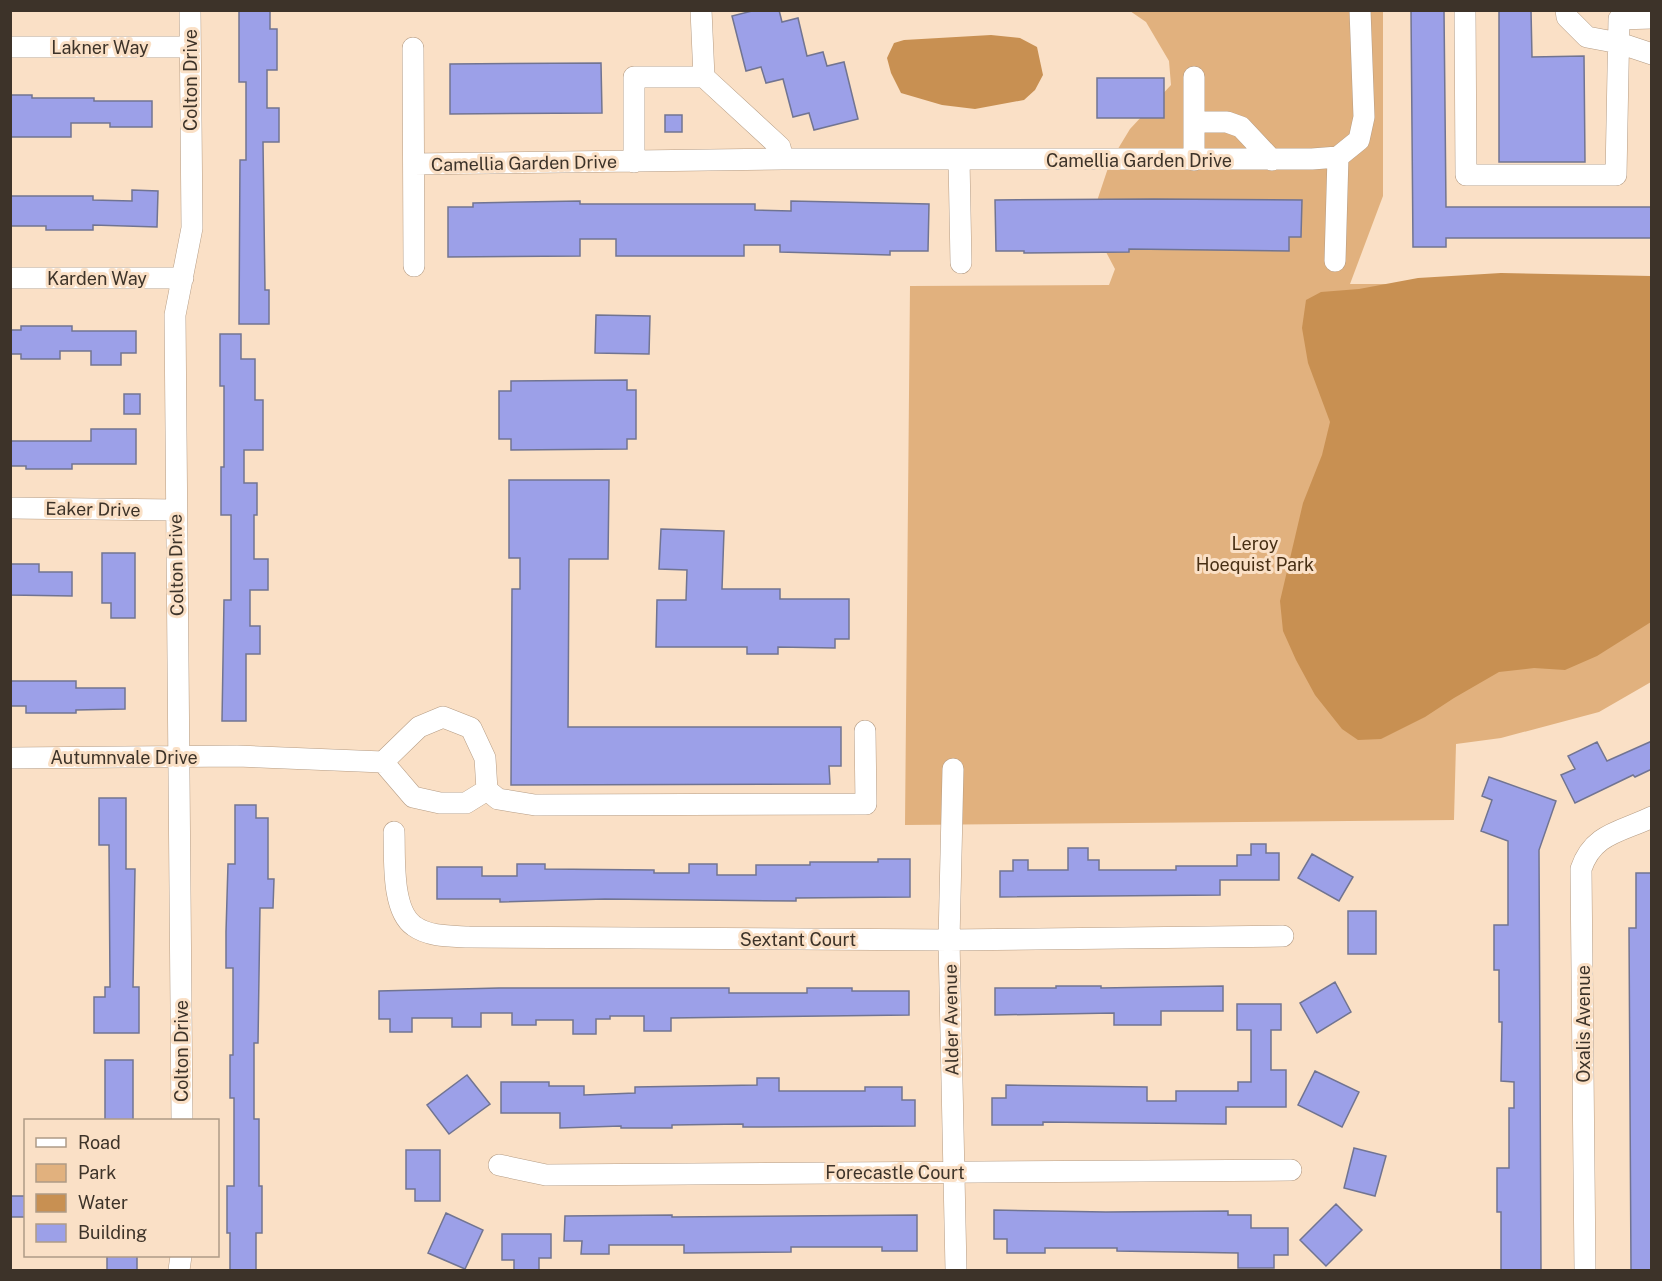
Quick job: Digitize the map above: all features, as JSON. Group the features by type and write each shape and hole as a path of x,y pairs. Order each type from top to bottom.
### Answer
{"street":[{"name":"Colton Drive","path":"182,1119 175,315 192,228 190,10"},
{"path":"701,10 704,77 780,147 783,159"},
{"path":"1335,261 1338,157 1359,140 1364,117 1360,10"},
{"path":"1465,10 1466,175 1616,175 1619,19 1652,18"},
{"path":"1566,10 1567,17 1587,37 1652,54"},
{"name":"Lakner Way","path":"10,47 190,47"},
{"name":"Camellia Garden Drive","path":"413,48 414,266"},
{"name":"Camellia Garden Drive","path":"634,162 634,77 704,77"},
{"path":"1194,77 1194,160"},
{"path":"1194,122 1227,122 1240,127 1272,160"},
{"name":"Camellia Garden Drive","path":"414,164 783,159 1272,160 1338,157"},
{"path":"959,159 961,263"},
{"name":"Karden Way","path":"10,278 183,278"},
{"name":"Eaker Drive","path":"10,508 176,510"},
{"path":"487,790 466,803 440,803 413,796 383,762 419,727 443,717 471,728 485,758 487,790 498,799 535,805 866,804 865,731"},
{"name":"Autumnvale Drive","path":"179,730 211,749 237,756"},
{"name":"Autumnvale Drive","path":"10,758 237,756 383,762"},
{"name":"Alder Avenue","path":"953,768 950,940 956,1270"},
{"name":"Oxalis Avenue","path":"1585,1270 1581,869 1586,855 1595,844 1608,835 1652,817"},
{"name":"Sextant Court","path":"394,832 395,879 400,906 413,926 435,935 950,940 1282,936"},
{"name":"Forecastle Court","path":"499,1165 546,1175 1291,1170"}],"green space":[{"name":"Leroy Hoequist Park","path":"1130,11 1383,11 1383,196 1350,284 1651,284 1651,682 1599,712 1501,738 1456,744 1454,820 905,825 910,286 1109,285 1115,269 1097,235 1097,201 1110,162 1130,129 1171,85 1169,61 1146,22"}],"water":[{"path":"991,35 1020,38 1037,47 1043,75 1035,90 1024,100 975,109 942,105 901,93 891,73 887,58 894,43 904,40"},
{"path":"1501,273 1651,276 1651,622 1597,656 1565,670 1534,668 1499,672 1425,717 1381,739 1358,740 1342,729 1315,695 1283,631 1280,601 1303,503 1322,455 1330,422 1308,363 1302,328 1306,300 1321,292 1359,289 1418,278"}],"building":[{"path":"239,10 270,10 270,29 277,29 277,70 267,70 267,108 279,108 279,142 263,142 265,290 269,290 269,324 239,324 240,160 246,160 246,82 239,82"},
{"path":"756,10 779,10 782,22 798,18 807,56 823,52 827,66 844,62 858,119 814,130 809,113 793,117 783,79 766,83 761,67 746,71 732,16"},
{"path":"1411,10 1444,10 1446,207 1652,207 1652,238 1446,238 1446,247 1413,247"},
{"path":"1499,10 1531,10 1532,57 1584,56 1585,162 1499,162"},
{"path":"601,63 602,113 450,114 450,64"},
{"path":"1097,78 1164,78 1164,118 1097,118"},
{"path":"10,95 32,95 32,98 94,98 94,101 152,101 152,127 110,127 110,123 71,123 71,137 10,137"},
{"path":"665,115 682,115 682,132 665,132"},
{"path":"132,190 158,191 157,227 93,225 93,230 46,230 46,226 10,226 10,196 93,196 93,200 132,201"},
{"path":"995,200 1302,200 1301,237 1289,237 1289,251 1129,249 1129,252 1024,253 1024,251 996,251"},
{"path":"580,201 580,204 755,204 755,210 791,211 791,201 929,204 928,251 890,251 890,255 780,252 780,245 744,245 744,256 616,256 616,239 580,239 580,256 448,257 448,207 473,207 473,203"},
{"path":"596,315 650,316 649,354 595,353"},
{"path":"21,326 72,326 72,331 136,331 136,353 121,353 121,365 91,365 91,351 60,351 60,359 21,359 21,354 10,354 10,330 21,330"},
{"path":"220,334 241,334 241,359 255,359 255,400 263,400 263,450 244,450 244,483 257,483 254,559 268,559 268,590 250,590 250,626 260,626 260,654 246,654 246,721 222,721 224,600 231,600 231,515 221,515 221,467 224,467 224,386 220,386"},
{"path":"627,380 627,390 636,390 636,439 627,439 627,449 511,450 511,439 499,439 499,391 511,391 511,381"},
{"path":"124,394 140,394 140,414 124,414"},
{"path":"91,429 136,429 136,464 72,464 72,469 26,469 26,466 10,466 10,441 91,441"},
{"path":"509,480 609,480 608,559 569,559 568,727 841,727 841,766 829,766 830,784 511,785 512,589 520,589 520,558 509,558"},
{"path":"661,529 724,531 722,589 780,589 780,599 849,599 849,639 835,639 835,648 778,647 778,654 747,654 747,647 656,647 657,600 686,600 687,570 659,569"},
{"path":"102,553 135,553 135,618 111,618 111,603 102,603"},
{"path":"10,564 39,564 39,572 72,572 72,596 10,595"},
{"path":"10,681 76,681 76,688 125,688 125,709 76,710 76,713 26,713 26,706 10,706"},
{"path":"1652,741 1652,769 1635,777 1633,775 1575,803 1561,775 1575,769 1568,756 1597,742 1607,761"},
{"path":"1489,777 1556,801 1539,850 1541,1270 1501,1270 1501,1212 1497,1212 1497,1168 1509,1168 1509,1108 1514,1108 1514,1082 1501,1081 1502,1022 1499,1022 1499,970 1494,970 1494,925 1508,925 1508,841 1481,831 1492,800 1482,796"},
{"path":"99,798 126,798 126,869 135,869 133,987 139,987 139,1033 94,1033 94,997 105,997 105,987 110,987 109,845 99,845"},
{"path":"235,805 256,805 256,818 268,818 268,879 274,879 273,908 260,908 258,1043 254,1043 254,1119 259,1119 262,1233 256,1233 256,1270 230,1270 230,1233 227,1233 227,1186 234,1186 234,1098 230,1098 230,1055 233,1055 233,968 226,968 226,932 228,864 235,864"},
{"path":"1251,844 1266,844 1266,853 1279,853 1279,880 1220,880 1220,895 1000,897 1000,871 1013,871 1013,860 1028,860 1028,870 1068,870 1068,848 1088,848 1088,860 1099,860 1099,870 1176,870 1176,866 1237,866 1237,855 1251,855"},
{"path":"1312,854 1353,877 1339,901 1298,878"},
{"path":"878,859 910,859 910,897 796,898 796,901 605,899 500,902 500,899 437,899 437,867 482,867 482,876 517,876 517,864 545,864 545,869 654,870 654,873 689,873 689,864 717,864 717,875 756,875 756,865 878,862"},
{"path":"1636,873 1652,873 1652,1270 1631,1270 1629,928 1636,928"},
{"path":"1348,911 1376,911 1376,954 1348,954"},
{"path":"1335,982 1351,1012 1317,1033 1300,1003"},
{"path":"1056,986 1101,986 1101,988 1223,986 1223,1011 1161,1011 1161,1025 1114,1025 1114,1013 995,1015 995,988 1056,988"},
{"path":"499,988 729,988 729,993 807,993 807,988 909,991 909,1015 671,1018 671,1031 644,1031 644,1016 610,1016 610,1019 596,1019 596,1034 573,1034 573,1020 536,1020 536,1025 512,1025 512,1013 481,1013 481,1027 452,1027 452,1018 412,1018 412,1032 390,1032 390,1019 379,1019 379,991"},
{"path":"1237,1004 1281,1004 1281,1030 1271,1030 1271,1070 1286,1070 1286,1107 1226,1107 1226,1124 1043,1122 1043,1125 992,1125 992,1098 1006,1098 1006,1085 1147,1087 1147,1101 1176,1101 1176,1091 1238,1091 1238,1082 1251,1082 1251,1030 1237,1030"},
{"path":"105,1060 133,1060 133,1119 105,1119"},
{"path":"1315,1071 1359,1092 1342,1127 1298,1105"},
{"path":"467,1075 490,1104 449,1134 427,1105"},
{"path":"757,1078 779,1078 779,1091 865,1091 865,1087 902,1087 902,1100 915,1100 915,1126 743,1127 743,1124 672,1125 672,1128 621,1128 621,1126 560,1128 560,1113 501,1113 501,1082 549,1082 549,1086 584,1086 584,1095 635,1093 635,1087 757,1085"},
{"path":"1354,1148 1386,1156 1375,1196 1344,1188"},
{"path":"406,1150 440,1150 440,1201 415,1201 415,1189 406,1189"},
{"path":"10,1196 24,1196 24,1217 10,1217"},
{"path":"1336,1204 1362,1230 1326,1266 1300,1240"},
{"path":"994,1210 1228,1211 1228,1215 1251,1215 1251,1228 1288,1228 1288,1255 1274,1255 1274,1268 1238,1268 1238,1253 1117,1251 1117,1248 1045,1248 1045,1253 1007,1253 1007,1239 994,1239"},
{"path":"446,1213 483,1230 465,1269 428,1253"},
{"path":"672,1215 672,1217 917,1215 917,1251 882,1251 882,1247 791,1247 791,1252 684,1253 684,1245 609,1245 609,1254 581,1254 582,1241 564,1241 565,1216"},
{"path":"502,1234 551,1234 551,1258 539,1258 539,1270 514,1270 514,1260 502,1260"},
{"path":"107,1257 137,1257 137,1270 107,1270"}]}
